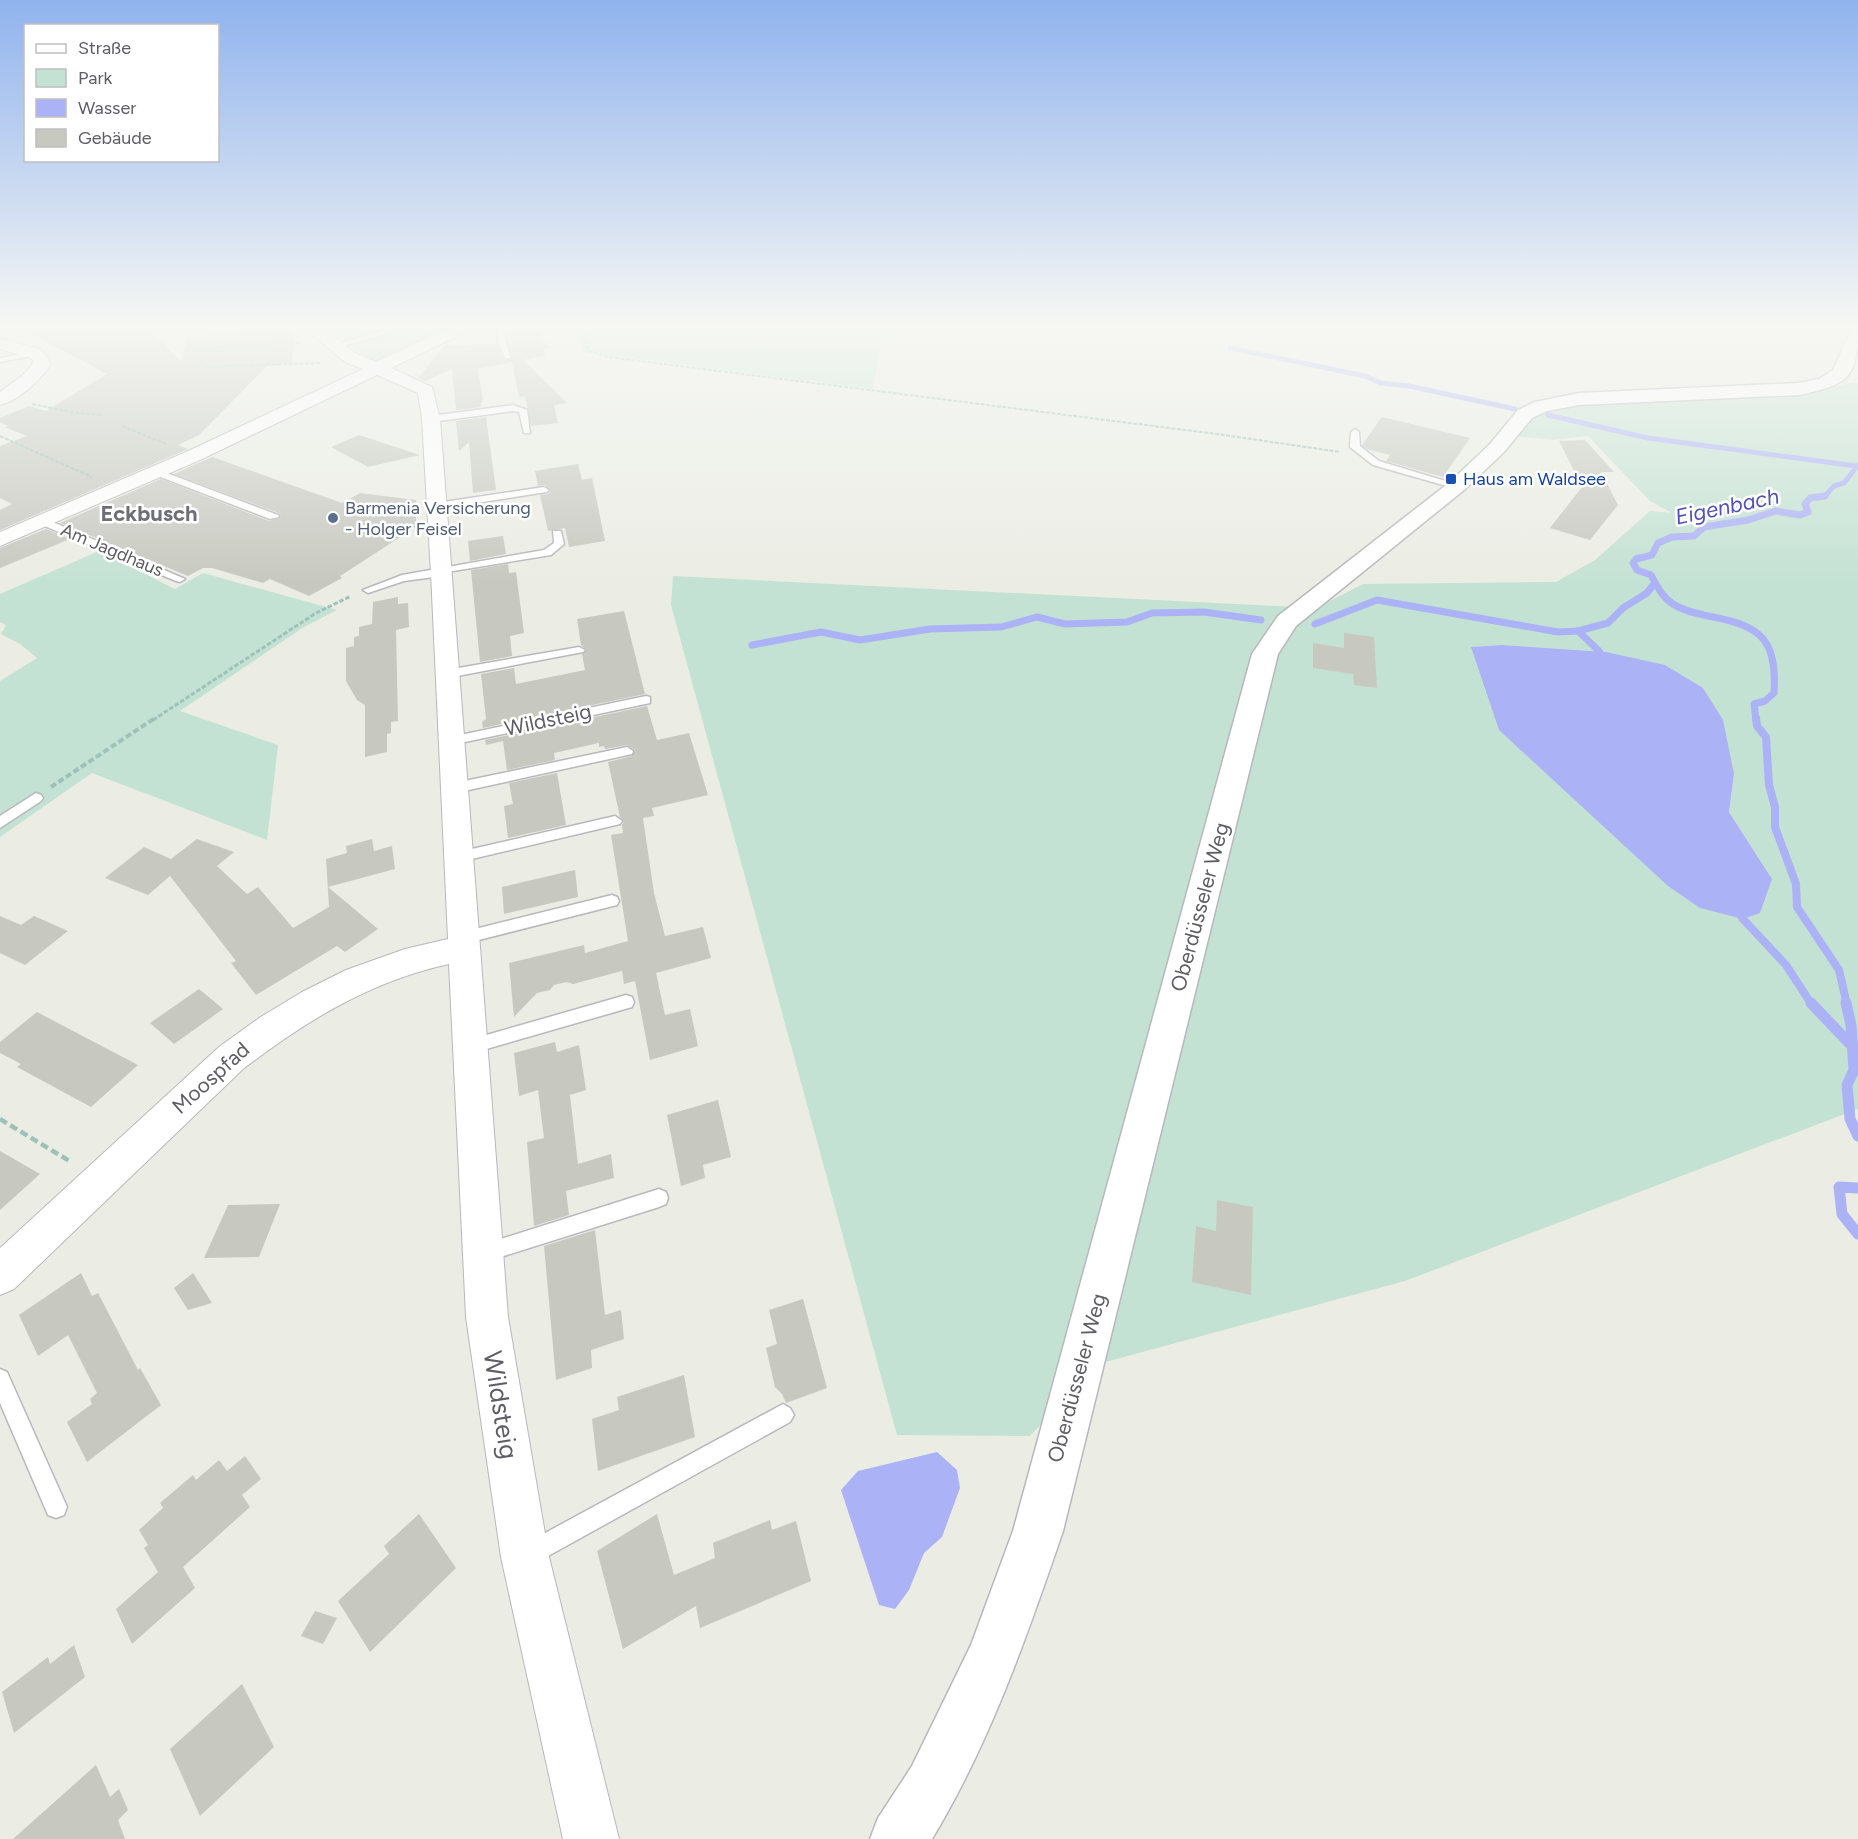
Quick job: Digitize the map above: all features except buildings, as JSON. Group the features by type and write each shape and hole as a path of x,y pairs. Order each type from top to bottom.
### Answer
{"street":[{"name":"Am Jagdhaus","path":"0,540 120,489 288,410"},
{"name":"Wildsteig","path":"429,410 442,571 487,1317 525,1557 591,1839"},
{"name":"Oberdüsseler Weg","path":"899,1839 933,1786 993,1657 1038,1531 1265,654 1287,621 1457,486 1497,448 1525,414 1534,410"},
{"name":"Moospfad","path":"0,1275 231,1058 270,1027 314,1000 377,972 463,943"}],"lane":[{"path":"430,419 499,410"},
{"path":"519,410 523,411 527,430"},
{"path":"1355,432 1355,447 1364,456 1383,465 1457,486"},
{"path":"156,472 274,517"},
{"path":"437,506 544,490"},
{"name":"Am Jagdhaus","path":"44,522 180,579"},
{"path":"368,590 402,578 547,553 559,544 557,533"},
{"path":"447,674 579,650"},
{"name":"Wildsteig","path":"451,741 646,699"},
{"path":"455,788 627,751"},
{"path":"0,823 36,798"},
{"path":"459,857 615,821"},
{"path":"463,943 612,901"},
{"path":"469,1047 626,1002"},
{"path":"483,1253 659,1198"},
{"path":"0,1379 56,1507"},
{"path":"525,1557 783,1415"}],"path":[{"path":"57,410 103,415"},
{"path":"1023,410 1217,434 1364,456"},
{"path":"122,426 193,456"},
{"path":"0,436 120,489"},
{"path":"36,798 316,613 368,590"},
{"path":"0,1119 100,1180"}],"green space":[{"path":"1548,410 1858,410 1858,1109 1405,1281 1098,1364 1030,1436 897,1435 671,605 673,576 1316,608 1363,584 1556,582 1595,560 1650,511 1672,513 1650,501 1588,436 1553,440 1515,436 1534,416","holes":["1502,645 1606,652 1734,774 1729,812 1772,879 1472,647"]},
{"path":"99,551 175,589 203,573 337,610 304,627 180,711 278,745 267,840 92,773 0,837 0,681 37,658 20,644 1,634 6,625 0,622 0,594"}],"water":[{"path":"1502,645 1606,652 1665,665 1703,688 1723,720 1734,774 1729,812 1772,879 1760,913 1743,919 1700,908 1668,886 1499,730 1471,647"},
{"path":"937,1452 957,1470 960,1488 942,1537 924,1553 909,1590 895,1609 879,1605 841,1490 858,1471"}],"waterway":[{"path":"1548,415 1648,438 1856,466"},
{"name":"Eigenbach","path":"1825,496 1834,486 1844,483 1858,465"},
{"name":"Eigenbach","path":"1756,720 1754,704 1765,701 1774,693 1773,661 1763,639 1744,626 1678,607 1663,595 1651,575 1637,570 1633,563 1636,559 1652,555 1658,543 1672,537 1694,536 1704,527 1748,520 1776,511 1800,515 1808,512 1805,504 1810,498 1825,496"},
{"name":"Eigenbach","path":"1815,498 1825,496"},
{"path":"1578,631 1608,623 1623,608 1647,593 1654,584"},
{"path":"1315,624 1377,600 1558,632 1578,631"},
{"path":"752,645 821,632 860,640 930,629 1001,627 1037,617 1065,624 1127,622 1152,613 1204,612 1261,620"},
{"path":"1578,631 1599,651 1604,661"},
{"name":"Eigenbach","path":"1756,718 1757,726 1766,737 1769,785 1775,807 1775,827 1796,884 1797,907 1839,970 1847,1005"},
{"path":"1737,908 1743,919 1786,965 1812,1005"},
{"path":"1811,1003 1852,1046"},
{"name":"Eigenbach","path":"1846,1003 1851,1025 1854,1070 1847,1085 1850,1119 1858,1136"},
{"name":"Eigenbach","path":"1858,1188 1839,1187 1842,1214 1858,1234"}],"place":[{"name":"Haus am Waldsee","path":"1451,479"},
{"name":"Barmenia Versicherung - Holger Feisel","path":"333,518"}],"district":[{"name":"Eckbusch","path":"149,513"}]}
